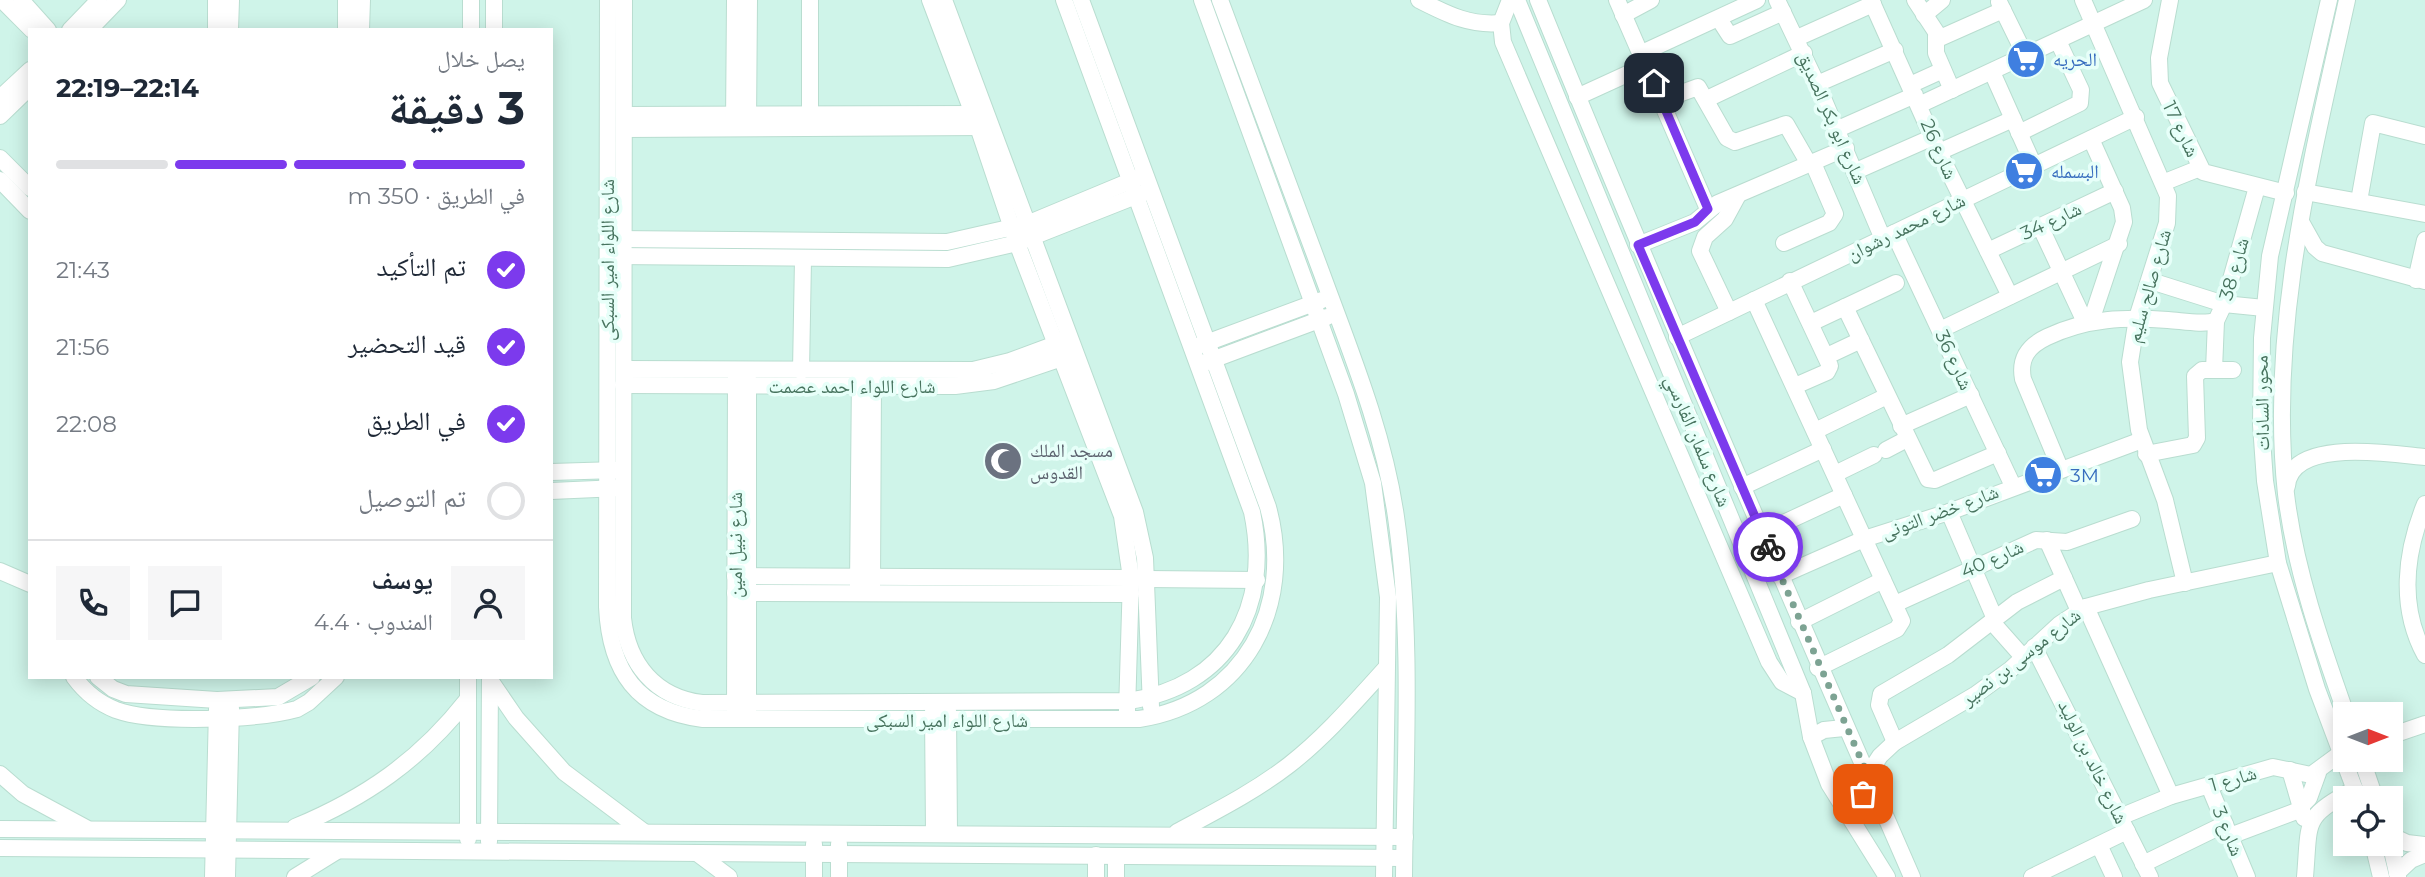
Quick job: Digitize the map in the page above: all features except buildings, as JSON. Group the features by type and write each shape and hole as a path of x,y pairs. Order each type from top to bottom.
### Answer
{"street":[{"path":"2,0 30,28"},
{"path":"20,0 46,28"},
{"path":"72,28 99,0"},
{"path":"91,28 118,0"},
{"path":"216,0 216,28"},
{"path":"230,0 230,28"},
{"path":"346,0 346,28"},
{"path":"362,0 362,28"},
{"path":"471,0 471,28"},
{"path":"494,0 494,28"},
{"name":"شارع اللواء امير السبكى","path":"608,0 615,248 616,470 608,616 617,661 638,691 668,711 703,719 741,711 940,701 1128,701 1150,697 1189,682 1215,661 1237,631 1258,580 1258,546 1252,512 1207,363 1208,342 1067,1"},
{"name":"شارع اللواء امير السبكى","path":"616,470 624,377 615,248 624,122 624,0"},
{"path":"735,0 741,121"},
{"path":"741,121 749,0"},
{"path":"810,0 810,114"},
{"path":"930,0 982,120"},
{"path":"944,0 982,120 1122,516 1136,584 1152,717"},
{"name":"شارع اللواء امير السبكى","path":"741,711 941,721 1152,717 1188,704 1234,670 1257,639 1275,586 1276,546 1268,507 1207,363 1192,348 1081,0"},
{"path":"1202,0 1346,394 1373,483 1388,597 1384,877"},
{"path":"1220,0 1337,313 1375,424 1396,515 1404,597 1404,877"},
{"path":"1419,0 1462,21 1482,25 1501,23"},
{"path":"1510,0 1501,23 1503,43 1769,662 1782,682 1803,693"},
{"name":"شارع سلمان الفارسي","path":"1517,0 1803,693 1811,737 1819,761 1887,877"},
{"name":"شارع سلمان الفارسي","path":"1538,0 1638,245 1818,668 1912,877"},
{"path":"1651,0 1620,8 1708,209"},
{"path":"1577,97 1757,0"},
{"path":"1915,0 1936,36 1935,48 1952,90"},
{"path":"1924,15 1942,0"},
{"name":"شارع صالح سليم","path":"2084,0 2165,182 2169,210 2151,281 2137,318 2130,362 2144,447 2165,500 2185,583"},
{"path":"1838,129 1915,95 1952,90 2144,0"},
{"name":"شارع 17","path":"2169,0 2159,58 2160,83 2200,168 2208,176 2286,193"},
{"name":"محور السادات","path":"2329,0 2270,256 2261,370 2265,481 2278,563 2306,657 2333,731"},
{"name":"محور السادات","path":"2342,702 2294,541 2286,493 2282,408 2305,192 2347,0"},
{"path":"1797,38 1872,2"},
{"name":"شارع 26","path":"1872,2 1962,200 2010,296"},
{"path":"1936,36 1945,38 2001,5 2025,55"},
{"path":"1719,19 1730,36 1780,6"},
{"name":"شارع ابو بكر الصديق","path":"1780,6 1889,236"},
{"path":"1856,171 1936,144 2016,126 2080,103 2081,90 2058,41"},
{"path":"1818,84 1895,50"},
{"path":"1707,99 1804,53"},
{"path":"1915,95 1943,70"},
{"path":"0,98 28,72"},
{"path":"1992,72 2034,166"},
{"path":"1662,100 1694,86 1703,90 1731,141 1786,124 1811,163 1835,214 1829,223 1784,243"},
{"path":"0,116 28,90"},
{"path":"741,121 810,114 982,120"},
{"name":"شارع محمد رشوان","path":"1677,337 2136,117"},
{"path":"624,122 982,120"},
{"path":"2359,201 2373,123 2425,136"},
{"path":"2088,321 2119,244 2124,222 2115,191 2091,139"},
{"path":"1638,245 1695,222 1708,209 1846,148"},
{"path":"0,158 28,186"},
{"path":"2165,182 2200,168"},
{"path":"0,180 28,209"},
{"path":"615,248 803,259 948,259 1022,233 1141,185"},
{"name":"شارع 38","path":"2060,468 2023,379 2022,361 2032,346 2088,321 2137,318 2216,321 2224,304 2257,187"},
{"name":"شارع 34","path":"1988,251 2115,191"},
{"path":"2305,192 2425,214"},
{"path":"1729,312 1700,251 1705,237 1725,219 1737,197"},
{"path":"2301,222 2322,253 2415,279 2425,240"},
{"path":"2040,226 2088,321"},
{"path":"615,248 914,244 1022,233"},
{"name":"شارع 36","path":"1889,236 1940,330 2013,486"},
{"path":"1940,330 2119,244"},
{"path":"801,370 803,259"},
{"path":"1790,281 1830,366 1826,372 1795,386"},
{"path":"2151,281 2224,304 2264,308"},
{"path":"1811,323 1896,283"},
{"path":"1192,348 1331,297"},
{"path":"1754,300 1902,621 1900,627 1818,668"},
{"path":"1845,307 1925,476 1931,480 1998,453"},
{"path":"1207,363 1337,313"},
{"path":"2216,321 2214,370 2233,370"},
{"path":"1827,356 1861,340"},
{"name":"شارع اللواء احمد عصمت","path":"624,377 866,379 983,368 1065,349"},
{"name":"شارع اللواء احمد عصمت","path":"742,378 801,370 866,379"},
{"name":"شارع خضر التونى","path":"1780,576 1864,538 1949,512 2060,468 2144,447 2190,446 2196,442 2195,376 2202,370 2214,370"},
{"path":"2261,370 2284,370"},
{"name":"شارع نبيل امين","path":"741,711 742,378"},
{"path":"865,585 866,379"},
{"path":"1835,474 1880,452 1904,433 1971,395"},
{"path":"1815,431 1887,396"},
{"path":"1742,487 1823,449"},
{"path":"2286,493 2287,480 2302,460 2314,455 2371,452 2425,457"},
{"path":"553,472 616,470"},
{"path":"553,491 616,488"},
{"path":"1762,533 1844,495"},
{"path":"2425,504 2407,566 2407,592 2411,618 2425,655"},
{"name":"شارع خالد بن الوليد","path":"1949,512 1994,621 2028,652 2147,870"},
{"name":"شارع 40","path":"1895,604 2036,540 2067,542 2132,519"},
{"path":"2047,540 2171,796"},
{"name":"شارع موسى بن نصير","path":"1843,806 1857,800 1880,756 1895,742 1975,695 2082,609 2123,596 2278,563"},
{"path":"0,571 28,583"},
{"path":"1895,742 1879,705 1881,694 1948,655 2032,593 2064,578"},
{"path":"742,584 1136,584 1258,580"},
{"path":"1799,622 1883,580"},
{"path":"1127,719 1136,584"},
{"path":"2306,657 2319,656 2325,649"},
{"path":"1174,833 1235,802 1291,764 1340,720 1385,668"},
{"path":"76,679 90,695 119,711 159,716 224,717 297,709 309,702 333,679"},
{"path":"100,679 113,689 126,694 224,699 278,697 309,679"},
{"path":"468,679 468,851"},
{"path":"489,851 490,679"},
{"path":"490,679 516,718 564,772 644,832"},
{"path":"2317,689 2327,681 2335,682"},
{"path":"213,877 220,850 224,699"},
{"path":"288,830 347,804 392,775 425,748 467,700"},
{"path":"940,701 942,834"},
{"path":"2403,731 2425,723"},
{"path":"1811,737 1830,728 1844,728"},
{"name":"شارع موسى بن نصير","path":"1854,748 1895,742"},
{"path":"2305,804 2318,773 2333,759"},
{"name":"شارع 1","path":"2032,877 2099,845 2123,824 2171,796 2273,767 2304,775 2318,773"},
{"path":"2290,770 2305,804 2308,841"},
{"path":"0,774 23,794 88,829"},
{"name":"شارع 3","path":"2209,786 2246,873"},
{"path":"2147,870 2228,830 2305,804 2333,799"},
{"path":"2305,877 2308,841 2315,813 2333,802"},
{"path":"0,829 839,835 1174,833 1405,837"},
{"path":"814,834 814,877"},
{"path":"839,835 839,877"},
{"path":"2403,841 2425,845"},
{"path":"2099,845 2114,877"},
{"path":"0,848 1404,858"},
{"path":"220,850 227,877"},
{"path":"295,877 337,850"},
{"path":"697,852 729,877"},
{"path":"2392,876 2406,863 2425,854"},
{"path":"1096,855 1096,877"},
{"path":"1115,877 1116,856"},
{"path":"2380,856 2392,876"},
{"path":"2391,856 2392,876"},
{"path":"1871,877 1877,859"},
{"path":"2229,877 2246,873"}],"shaded area":[{"path":"0,0 2425,0 2425,877 0,877"}],"way so far":[{"path":"1768,547 1844,728 1870,780 1863,794"}],"place":[{"name":"الحريه","path":"2026,59"},
{"name":"البسمله","path":"2024,171"},
{"name":"مسجد الملك القدوس","path":"1003,461"},
{"name":"3M","path":"2043,475"}],"route":[{"path":"1654,83 1708,209 1695,222 1638,245 1768,547"}]}
